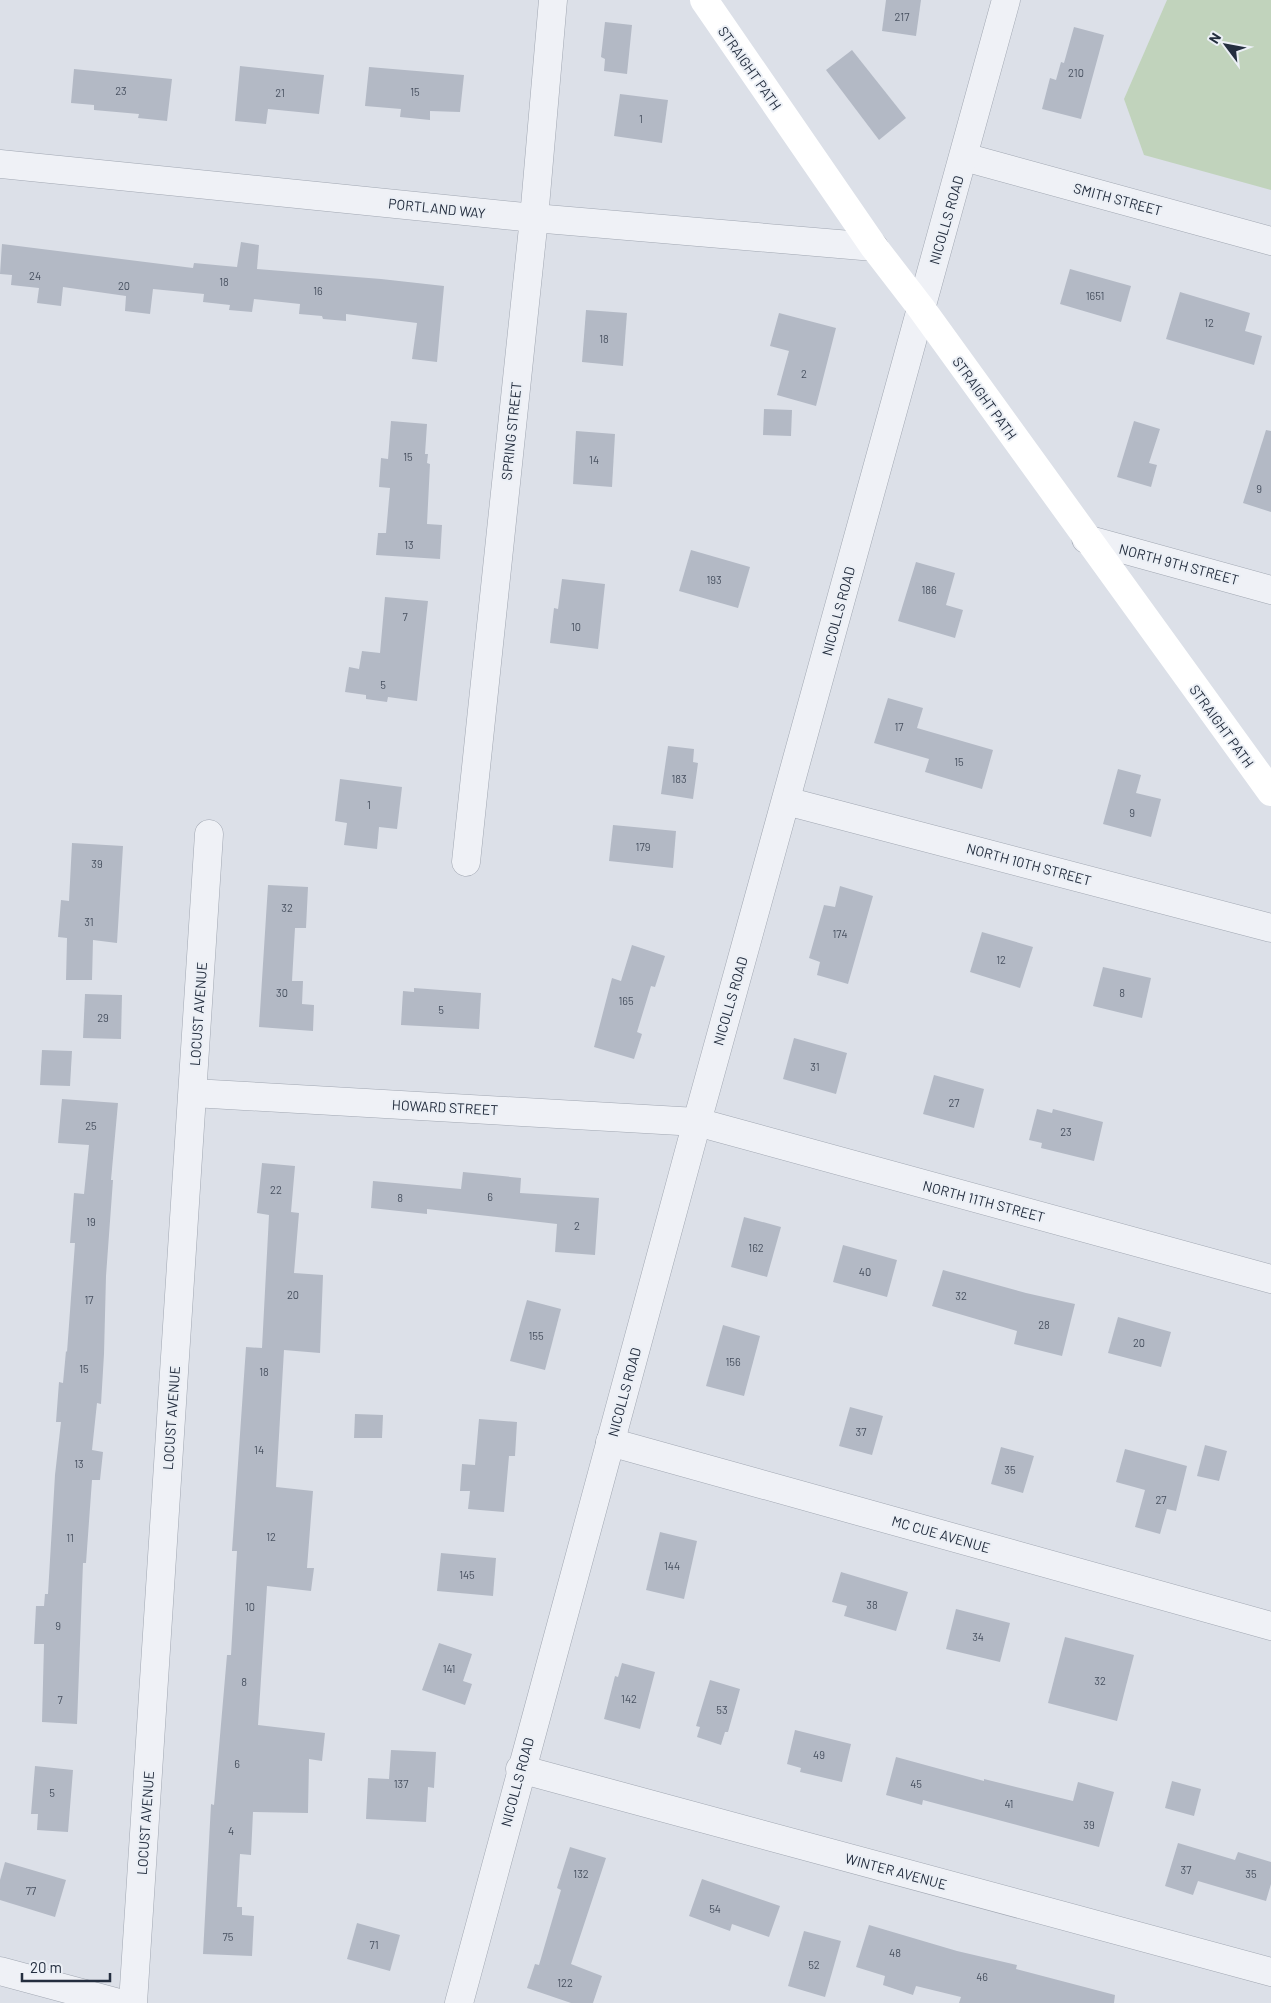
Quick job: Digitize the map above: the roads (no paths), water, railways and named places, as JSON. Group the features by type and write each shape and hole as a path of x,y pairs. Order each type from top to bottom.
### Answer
{"main road":[{"name":"STRAIGHT PATH","path":"704,0 874,247 921,308 1086,539 1271,792"}],"street":[{"name":"SPRING STREET","path":"466,862 534,218 553,0"},
{"name":"NICOLLS ROAD","path":"459,2003 520,1769 696,1122 1006,0"},
{"name":"SMITH STREET","path":"964,157 1271,241"},
{"name":"PORTLAND WAY","path":"0,164 534,218 874,247"},
{"name":"NORTH 9TH STREET","path":"1086,539 1271,590"},
{"name":"NORTH 10TH STREET","path":"786,801 1271,928"},
{"name":"LOCUST AVENUE","path":"133,2003 210,834"},
{"name":"HOWARD STREET","path":"193,1092 696,1122"},
{"name":"NORTH 11TH STREET","path":"696,1122 1271,1279"},
{"name":"MC CUE AVENUE","path":"610,1442 1271,1626"},
{"name":"WINTER AVENUE","path":"520,1769 1271,1972"},
{"path":"0,1971 119,2003"}]}
